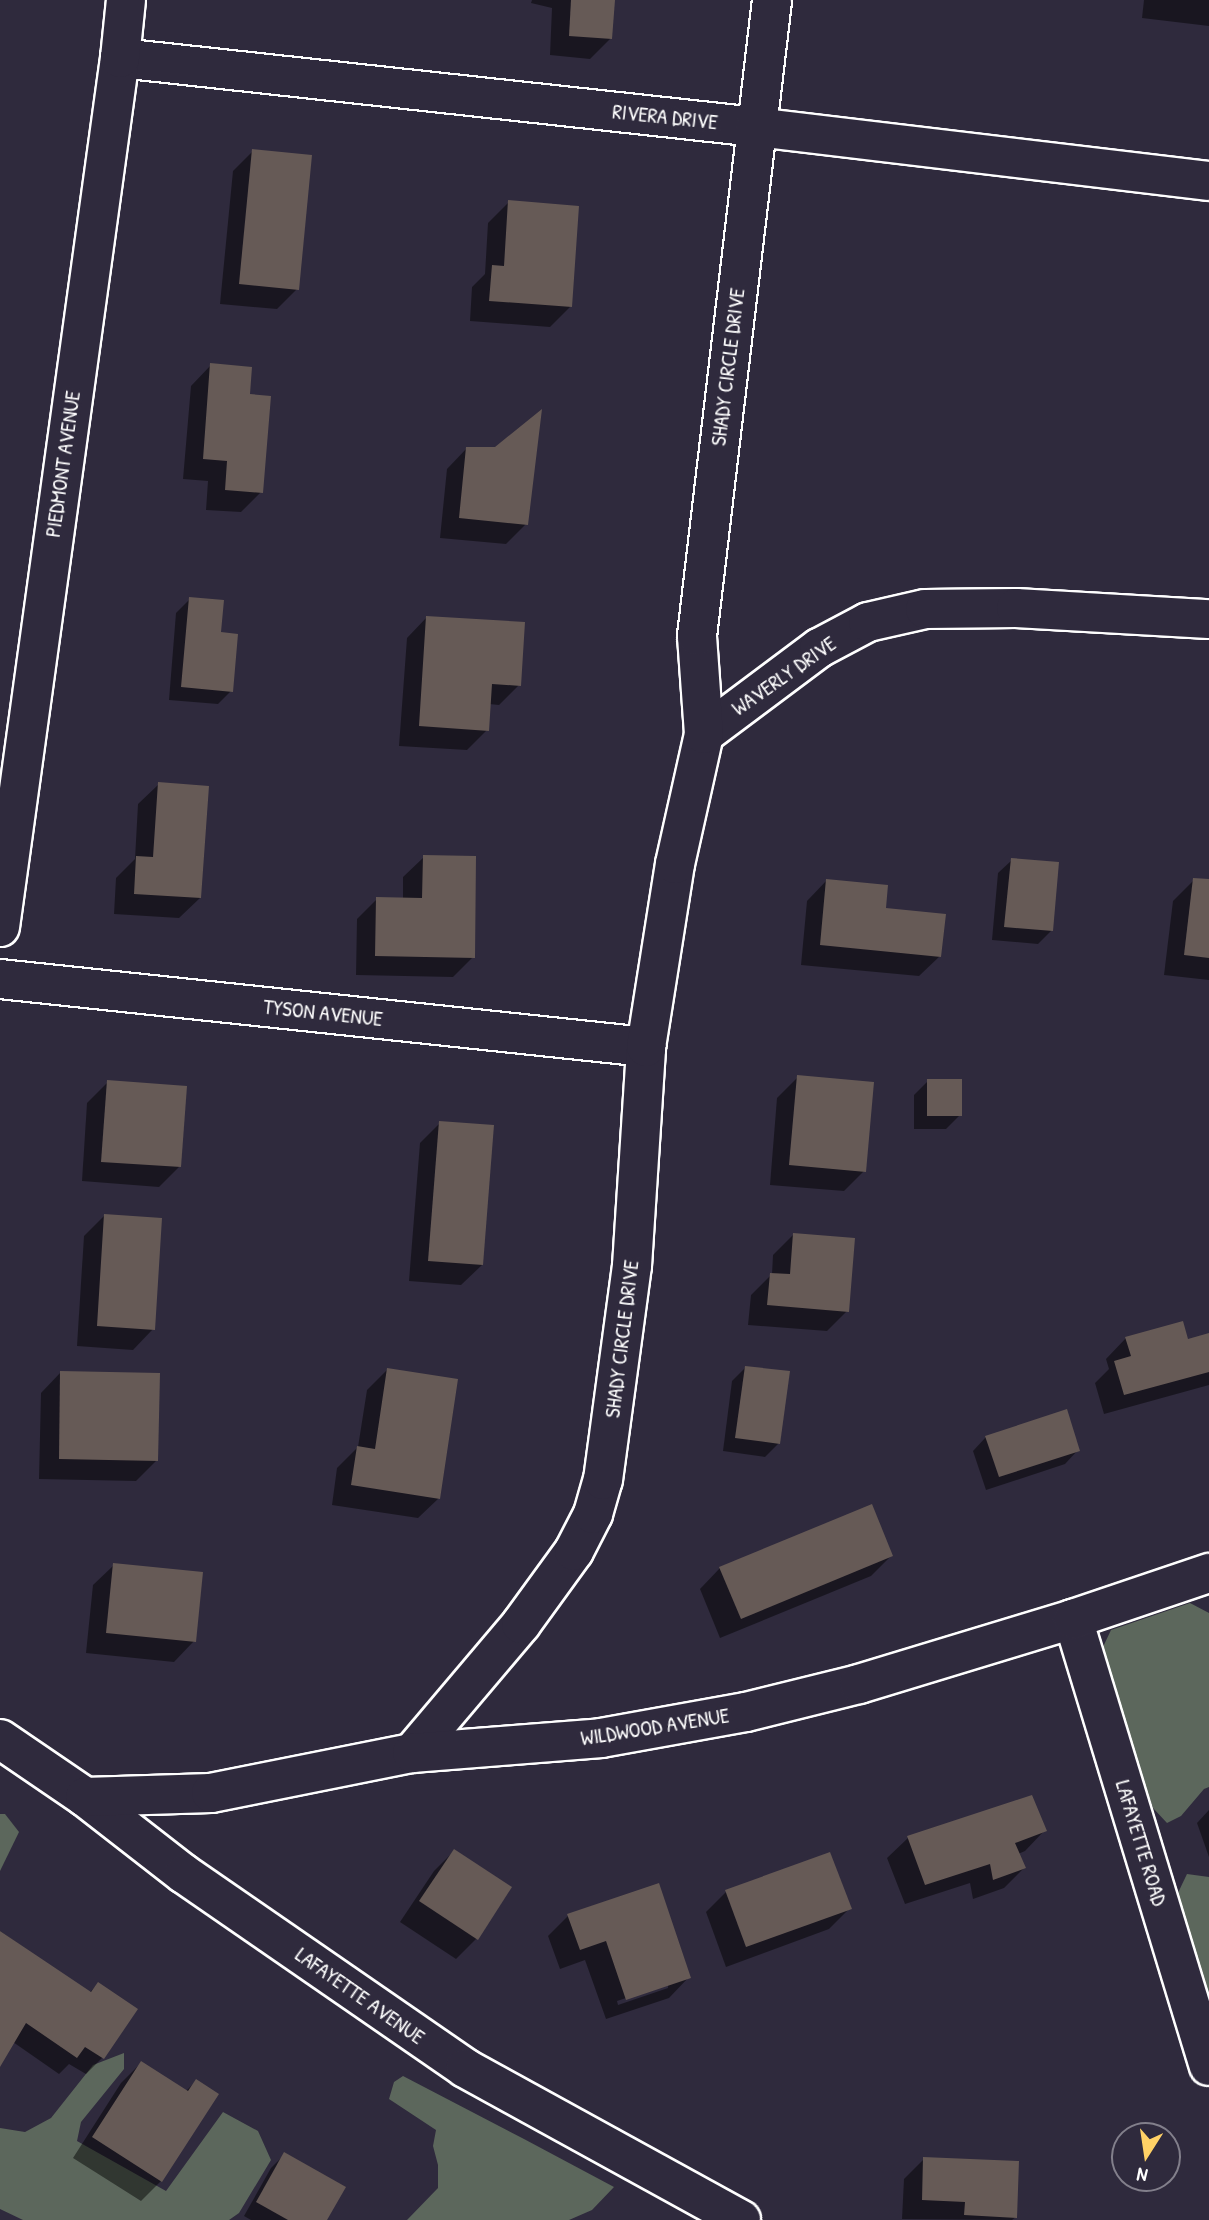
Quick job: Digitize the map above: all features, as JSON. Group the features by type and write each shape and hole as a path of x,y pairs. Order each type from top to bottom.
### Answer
{"street":[{"name":"PIEDMONT AVENUE","path":"0,927 126,0"},
{"name":"SHADY CIRCLE DRIVE","path":"412,1753 521,1623 574,1551 593,1514 603,1480 632,1266 646,1047 675,864 704,734 697,636 772,0"},
{"name":"RIVERA DRIVE","path":"120,58 756,127 1209,181"},
{"name":"WAVERLY DRIVE","path":"704,734 819,648 868,622 925,609 1016,608 1209,619"},
{"name":"TYSON AVENUE","path":"0,979 646,1047"},
{"name":"WILDWOOD AVENUE","path":"85,1797 211,1793 412,1753 601,1738 746,1712 859,1684 1073,1619 1209,1573"},
{"name":"LAFAYETTE ROAD","path":"1073,1619 1209,2066"},
{"name":"LAFAYETTE AVENUE","path":"0,1739 85,1797 184,1874 465,2068 741,2220"}],"green space":[{"path":"1190,1603 1209,1613 1209,1787 1204,1789 1181,1816 1167,1823 1153,1808 1118,1706 1102,1649 1111,1630"},
{"path":"0,1814 5,1814 19,1832 0,1871"},
{"path":"1187,1874 1209,1877 1209,2008 1176,1897"},
{"path":"124,2053 124,2069 81,2122 77,2141 166,2191 223,2112 258,2131 271,2160 239,2213 229,2220 23,2220 0,2209 0,2128 25,2132 51,2118 93,2065"},
{"path":"403,2076 614,2187 592,2210 569,2220 407,2220 438,2188 438,2165 433,2146 436,2130 389,2099 394,2082"}],"building":[{"path":"571,0 615,0 612,39 569,36"},
{"path":"252,149 312,155 299,290 239,284"},
{"path":"508,200 579,206 572,307 489,301 492,265 504,266"},
{"path":"210,363 252,367 250,394 271,396 263,493 225,490 227,461 203,459"},
{"path":"542,409 528,525 459,518 466,447 495,447"},
{"path":"189,597 224,600 221,632 238,634 233,692 181,687"},
{"path":"426,616 525,622 521,686 492,684 489,731 419,726"},
{"path":"158,782 209,786 201,898 134,894 136,856 153,857"},
{"path":"423,855 476,856 475,958 375,956 376,897 422,898"},
{"path":"1011,858 1059,862 1053,931 1004,927"},
{"path":"1193,878 1209,879 1209,958 1184,955"},
{"path":"826,879 888,885 886,908 946,914 941,957 820,945"},
{"path":"797,1075 874,1082 866,1172 789,1165"},
{"path":"927,1079 962,1079 962,1116 927,1116"},
{"path":"107,1080 187,1086 181,1167 101,1162"},
{"path":"439,1121 494,1125 483,1265 428,1261"},
{"path":"104,1214 162,1218 155,1330 97,1326"},
{"path":"793,1233 855,1238 849,1312 767,1305 770,1273 790,1274"},
{"path":"1183,1321 1188,1339 1209,1333 1209,1372 1124,1395 1114,1361 1131,1356 1125,1337"},
{"path":"745,1366 790,1371 780,1444 735,1438"},
{"path":"387,1368 458,1379 440,1499 351,1485 357,1446 375,1449"},
{"path":"60,1371 160,1373 158,1461 59,1459"},
{"path":"1067,1409 1080,1451 999,1477 985,1436"},
{"path":"872,1504 893,1556 741,1619 719,1567"},
{"path":"113,1563 203,1572 196,1642 106,1633"},
{"path":"1032,1795 1047,1831 1015,1843 1026,1868 993,1880 990,1864 925,1885 907,1836"},
{"path":"454,1849 512,1887 478,1940 419,1901"},
{"path":"830,1852 852,1909 746,1947 725,1890"},
{"path":"659,1883 691,1978 626,2000 606,1941 580,1950 567,1914"},
{"path":"0,1931 91,1992 98,1982 138,2009 104,2059 85,2047 77,2058 26,2023 0,2067"},
{"path":"141,2061 188,2091 196,2079 219,2094 162,2182 92,2137"},
{"path":"284,2152 346,2187 327,2220 288,2220 256,2202"},
{"path":"923,2157 1019,2161 1017,2218 964,2215 965,2202 922,2200"}]}
